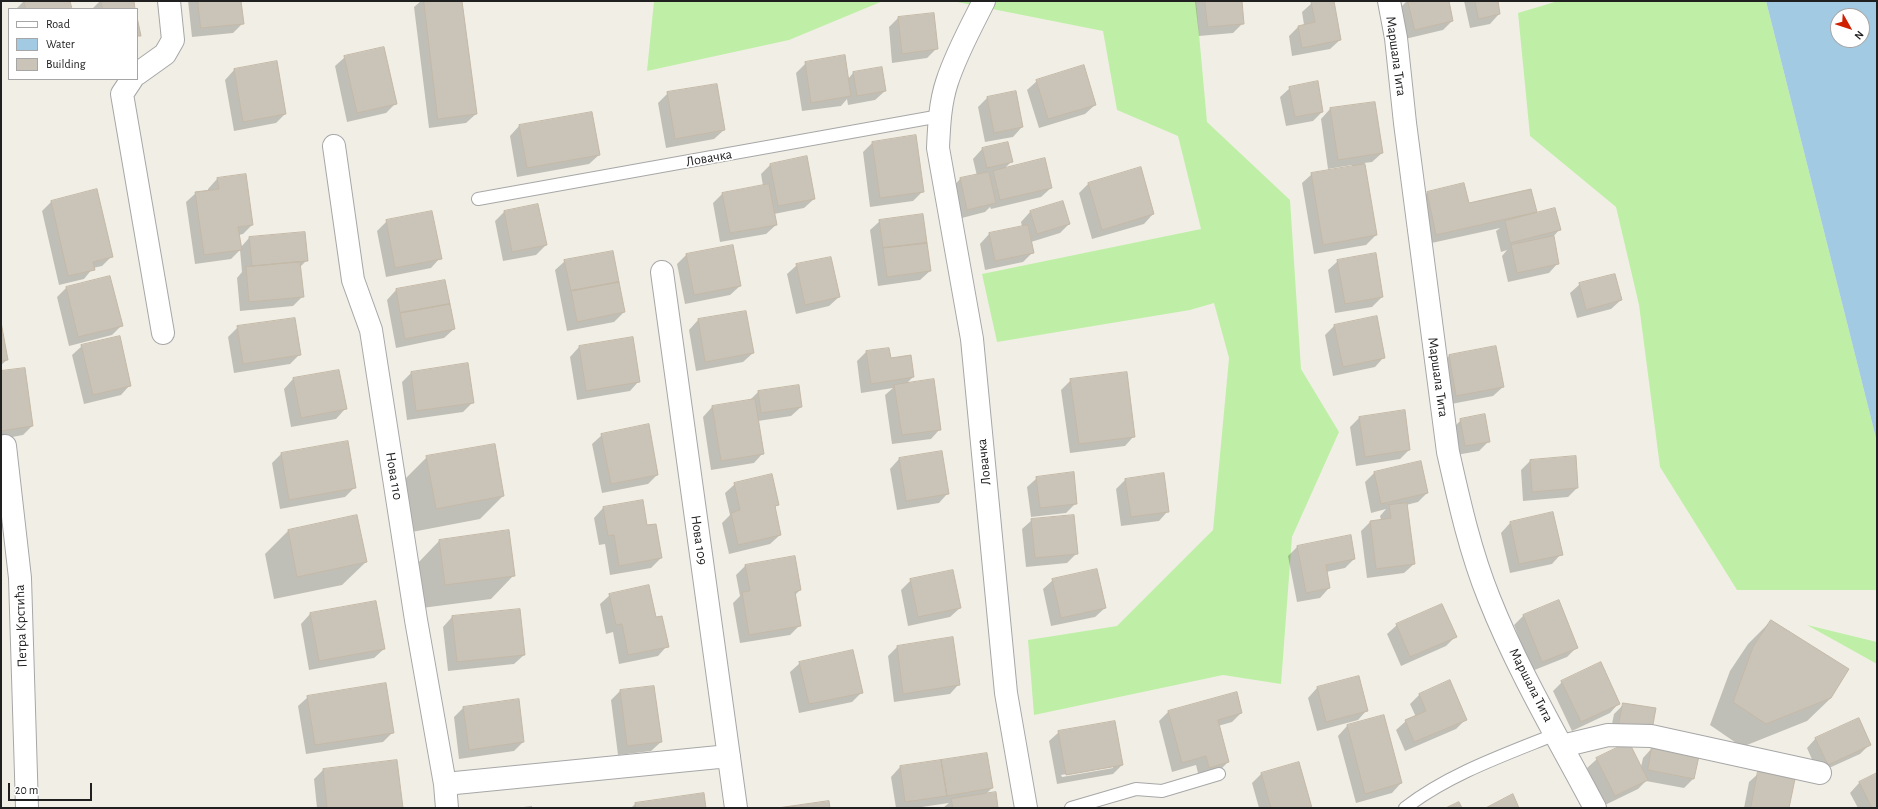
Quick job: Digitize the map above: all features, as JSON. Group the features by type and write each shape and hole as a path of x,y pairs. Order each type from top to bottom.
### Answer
{"street":[{"path":"138,73 165,54 173,40 169,1"},
{"name":"Ловачка","path":"984,1 956,58 947,83 940,116 938,148 972,340 1006,693 1026,808"},
{"name":"Маршала Тита","path":"1389,1 1396,38 1405,123 1448,452 1460,503 1473,553 1489,598 1511,646 1595,808"},
{"path":"131,80 122,94 163,333"},
{"name":"Нова 110","path":"334,146 353,280 371,330 415,612 445,784 447,808"},
{"name":"Нова 109","path":"662,272 736,808"},
{"name":"Петра Крстића","path":"4,446 20,578 26,808"},
{"path":"1559,740 1608,735 1651,736 1820,772"},
{"path":"445,784 729,756"}],"lane":[{"name":"Ловачка","path":"478,199 940,116"},
{"name":"Маршала Тита","path":"1405,808 1418,798 1469,770 1559,740"},
{"path":"1071,808 1136,789 1162,790 1219,774"}],"green space":[{"path":"654,1 883,1 789,40 647,71"},
{"path":"952,1 1196,1 1207,122 1290,200 1301,369 1339,432 1292,537 1281,684 1223,675 1034,715 1028,640 1117,626 1213,530 1229,358 1214,303 1190,310 997,342 982,274 1201,229 1178,136 1117,110 1103,31"},
{"path":"1558,1 1766,1 1877,442 1877,590 1737,590 1660,467 1639,305 1616,207 1530,136 1518,13"},
{"path":"1807,625 1877,642 1877,664"}],"water":[{"path":"1766,1 1877,1 1877,442"}],"building":[{"path":"24,1 70,1 72,8 26,8"},
{"path":"101,1 134,1 135,8 103,8"},
{"path":"198,1 241,1 244,24 201,28"},
{"path":"424,1 462,1 477,114 438,119"},
{"path":"1205,1 1242,1 1244,24 1208,27"},
{"path":"1334,1 1341,40 1302,48 1298,26 1315,22 1311,2"},
{"path":"1408,1 1449,1 1453,21 1415,30"},
{"path":"1475,1 1498,1 1500,14 1479,19"},
{"path":"934,13 938,49 902,54 898,17"},
{"path":"138,22 141,36 138,36"},
{"path":"384,47 397,104 357,113 344,56"},
{"path":"845,55 851,96 811,103 805,62"},
{"path":"277,61 286,114 243,122 234,69"},
{"path":"1084,65 1096,105 1048,119 1036,80"},
{"path":"882,67 886,91 857,96 853,72"},
{"path":"1318,81 1323,112 1295,117 1289,87"},
{"path":"717,84 725,130 675,139 667,92"},
{"path":"1016,91 1023,127 994,133 987,97"},
{"path":"1375,102 1383,153 1338,160 1330,108"},
{"path":"592,112 600,155 527,168 519,125"},
{"path":"916,135 924,192 880,198 872,142"},
{"path":"1008,142 1013,162 987,168 982,148"},
{"path":"807,156 815,199 778,206 770,164"},
{"path":"1045,158 1052,188 1000,200 993,171"},
{"path":"1365,164 1377,235 1323,245 1311,173"},
{"path":"1141,167 1154,214 1102,230 1088,183"},
{"path":"989,172 996,203 967,210 960,178"},
{"path":"246,174 253,225 238,227 242,250 204,255 195,192 219,189 217,178"},
{"path":"1464,183 1469,203 1531,189 1537,212 1436,235 1427,192"},
{"path":"769,184 777,225 730,233 722,193"},
{"path":"97,189 113,257 93,262 95,270 68,276 51,201"},
{"path":"1063,201 1070,224 1037,234 1030,211"},
{"path":"538,204 547,245 512,252 504,211"},
{"path":"1555,208 1561,230 1510,243 1505,221"},
{"path":"432,211 442,259 395,268 386,220"},
{"path":"923,214 927,243 883,248 879,220"},
{"path":"1028,225 1034,253 995,261 989,233"},
{"path":"305,232 308,261 252,266 249,237"},
{"path":"1554,236 1559,264 1517,273 1511,245"},
{"path":"927,243 931,271 887,277 883,248"},
{"path":"733,245 741,286 694,295 686,254"},
{"path":"613,251 619,282 571,291 564,260"},
{"path":"1376,253 1383,297 1345,304 1337,260"},
{"path":"831,257 840,297 805,305 796,264"},
{"path":"300,262 304,297 249,302 246,267"},
{"path":"1615,274 1622,300 1586,310 1579,283"},
{"path":"110,276 123,326 78,337 66,287"},
{"path":"445,280 450,304 400,313 396,289"},
{"path":"619,282 625,312 577,322 571,291"},
{"path":"450,304 455,329 405,339 400,313"},
{"path":"746,311 754,353 705,362 698,319"},
{"path":"1377,316 1385,358 1343,367 1334,325"},
{"path":"295,318 301,355 243,364 237,326"},
{"path":"1,322 8,360 1,361"},
{"path":"120,336 131,386 93,395 81,345"},
{"path":"633,337 640,382 586,391 579,346"},
{"path":"1496,346 1504,387 1456,396 1449,355"},
{"path":"889,348 891,358 911,355 914,377 871,384 866,351"},
{"path":"468,363 474,403 416,411 411,372"},
{"path":"25,368 33,426 1,431 1,371"},
{"path":"339,370 347,409 301,418 293,378"},
{"path":"1127,372 1135,437 1079,444 1070,379"},
{"path":"934,379 941,430 902,435 894,385"},
{"path":"799,385 802,407 761,413 758,391"},
{"path":"755,399 764,454 721,461 712,406"},
{"path":"1405,410 1410,450 1365,457 1359,417"},
{"path":"1485,414 1490,442 1465,446 1460,419"},
{"path":"649,424 658,475 611,484 601,434"},
{"path":"348,441 356,488 289,500 281,453"},
{"path":"495,444 504,496 436,509 426,456"},
{"path":"942,451 949,494 906,501 899,458"},
{"path":"1576,456 1578,488 1532,492 1530,460"},
{"path":"1421,461 1428,493 1381,504 1374,472"},
{"path":"1074,472 1077,504 1040,508 1036,477"},
{"path":"1164,473 1169,512 1131,517 1125,479"},
{"path":"772,474 779,505 775,506 781,535 738,545 731,513 740,510 734,483"},
{"path":"643,500 647,525 656,524 662,558 619,566 614,535 608,536 603,507"},
{"path":"1407,503 1415,564 1376,569 1370,521 1391,518 1389,505"},
{"path":"1553,512 1563,555 1519,564 1510,522"},
{"path":"357,515 367,562 297,577 288,530"},
{"path":"1074,515 1078,554 1035,558 1031,519"},
{"path":"509,530 515,576 445,585 439,540"},
{"path":"1351,535 1355,559 1326,565 1330,588 1306,593 1297,546"},
{"path":"795,556 801,590 795,592 801,626 749,635 742,592 750,591 745,565"},
{"path":"1097,569 1106,608 1061,618 1052,579"},
{"path":"953,570 961,608 918,617 910,579"},
{"path":"649,585 656,617 662,616 669,647 628,655 622,624 616,625 609,594"},
{"path":"1559,600 1578,648 1542,662 1523,615"},
{"path":"376,601 385,649 319,661 310,613"},
{"path":"1442,604 1457,637 1410,657 1396,624"},
{"path":"520,609 525,655 457,662 452,616"},
{"path":"1771,620 1849,669 1831,698 1766,724 1733,702 1753,647"},
{"path":"953,637 960,685 903,694 897,646"},
{"path":"853,650 863,693 809,704 799,662"},
{"path":"1601,662 1620,704 1581,722 1561,681"},
{"path":"1359,676 1368,711 1326,722 1317,687"},
{"path":"1450,680 1467,720 1414,742 1405,720 1426,711 1419,694"},
{"path":"386,683 394,733 315,745 307,696"},
{"path":"654,686 662,742 627,746 620,690"},
{"path":"1237,692 1242,713 1218,720 1229,762 1209,768 1206,756 1182,763 1168,711"},
{"path":"519,699 524,742 469,750 463,707"},
{"path":"1623,703 1656,708 1652,730 1619,724"},
{"path":"1384,715 1402,783 1365,794 1347,725"},
{"path":"1859,718 1871,745 1828,765 1815,738"},
{"path":"1115,721 1123,765 1066,775 1058,731"},
{"path":"1629,742 1648,780 1615,796 1596,758"},
{"path":"1652,747 1699,756 1694,779 1648,770"},
{"path":"987,753 993,788 947,796 941,760"},
{"path":"397,760 403,808 327,808 323,769"},
{"path":"941,760 947,796 905,802 900,766"},
{"path":"1299,762 1312,808 1271,808 1261,773"},
{"path":"1758,771 1795,779 1789,808 1751,808"},
{"path":"1877,773 1877,808 1872,808 1859,782"},
{"path":"996,792 998,808 953,808 951,799"},
{"path":"704,793 706,808 636,808 635,803"},
{"path":"1513,794 1519,808 1486,808"},
{"path":"829,801 830,808 778,808"},
{"path":"1459,802 1462,808 1446,808"}]}
